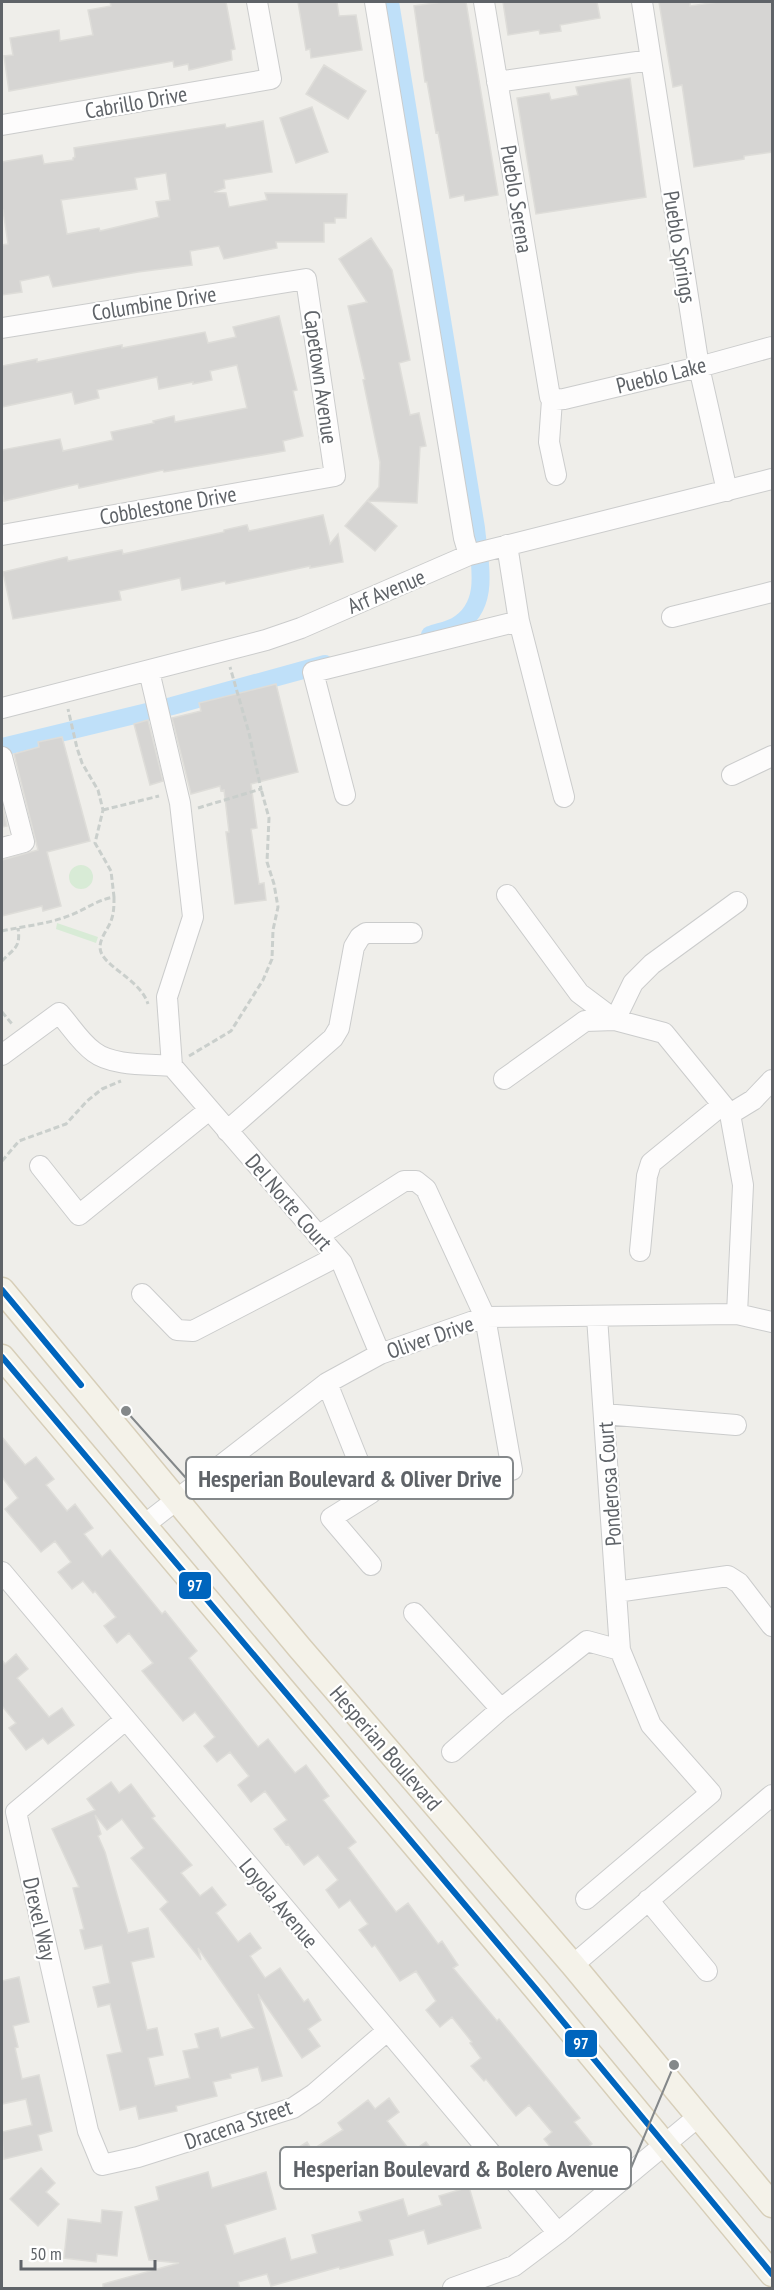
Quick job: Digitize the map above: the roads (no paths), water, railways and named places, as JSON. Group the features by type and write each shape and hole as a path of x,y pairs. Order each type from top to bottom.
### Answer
{"main road":[{"name":"Hesperian Boulevard","path":"2,1290 299,1647 573,1965 772,2205"},
{"name":"Hesperian Boulevard","path":"2,1357 772,2274"}],"street":[{"name":"Cabrillo Drive","path":"2,125 271,79 257,2"},
{"path":"375,2 464,538 469,555"},
{"name":"Pueblo Serena","path":"484,2 551,398 549,442 556,476"},
{"name":"Pueblo Springs","path":"642,2 699,367 727,490"},
{"path":"497,82 651,60"},
{"name":"Columbine Drive","path":"2,327 306,279"},
{"name":"Capetown Avenue","path":"306,279 335,476"},
{"name":"Pueblo Lake","path":"551,398 699,367 772,347"},
{"name":"Cobblestone Drive","path":"2,535 335,476"},
{"name":"Arf Avenue","path":"2,708 226,651 301,628 469,555 772,479"},
{"path":"507,545 519,621 564,797"},
{"path":"672,618 772,592"},
{"path":"345,795 314,672 519,621"},
{"path":"2,1055 59,1013 94,1052 105,1058 116,1062 172,1066 166,997 194,917 179,800 149,670"},
{"path":"732,775 772,756"},
{"path":"2,757 24,842 2,848"},
{"path":"507,895 579,993 615,1020"},
{"path":"615,1020 633,983 652,964 737,902"},
{"path":"227,1131 333,1038 339,1028 354,947 360,937 366,933 412,933"},
{"path":"504,1079 585,1021 615,1020 664,1033 726,1109 743,1185 737,1314"},
{"name":"Del Norte Court","path":"172,1066 342,1263 380,1354"},
{"path":"640,1251 647,1176 651,1163 726,1109 753,1100 772,1080"},
{"path":"40,1166 79,1215 209,1110"},
{"path":"318,1236 404,1181 417,1181 426,1189 485,1317 512,1470"},
{"path":"142,1294 177,1330 193,1332 336,1257"},
{"name":"Oliver Drive","path":"143,1526 327,1383 380,1354 485,1317 737,1314 772,1322"},
{"name":"Ponderosa Court","path":"586,1899 711,1792 651,1725 620,1650 597,1317"},
{"path":"327,1383 371,1493 331,1518 371,1565"},
{"path":"604,1414 736,1425"},
{"name":"Loyola Avenue","path":"2,1572 558,2234"},
{"path":"616,1592 728,1576 739,1583 772,1626"},
{"path":"414,1613 501,1709"},
{"path":"452,1752 501,1709 587,1641 620,1650"},
{"name":"Drexel Way","path":"102,2165 88,2131 16,1812 125,1720"},
{"path":"573,1965 772,1795"},
{"path":"648,1900 708,1971"},
{"name":"Dracena Street","path":"102,2165 138,2157 293,2108 314,2094 387,2031"},
{"path":"453,2289 514,2266 558,2234 699,2116"}],"waterway":[{"path":"390,2 476,528 481,582 475,607 467,617 456,626 430,635"},
{"path":"2,747 172,706 325,664"}],"place":[{"name":"Hesperian Boulevard & Oliver Drive","path":"126,1411"},
{"name":"Hesperian Boulevard & Bolero Avenue","path":"674,2065"}]}
